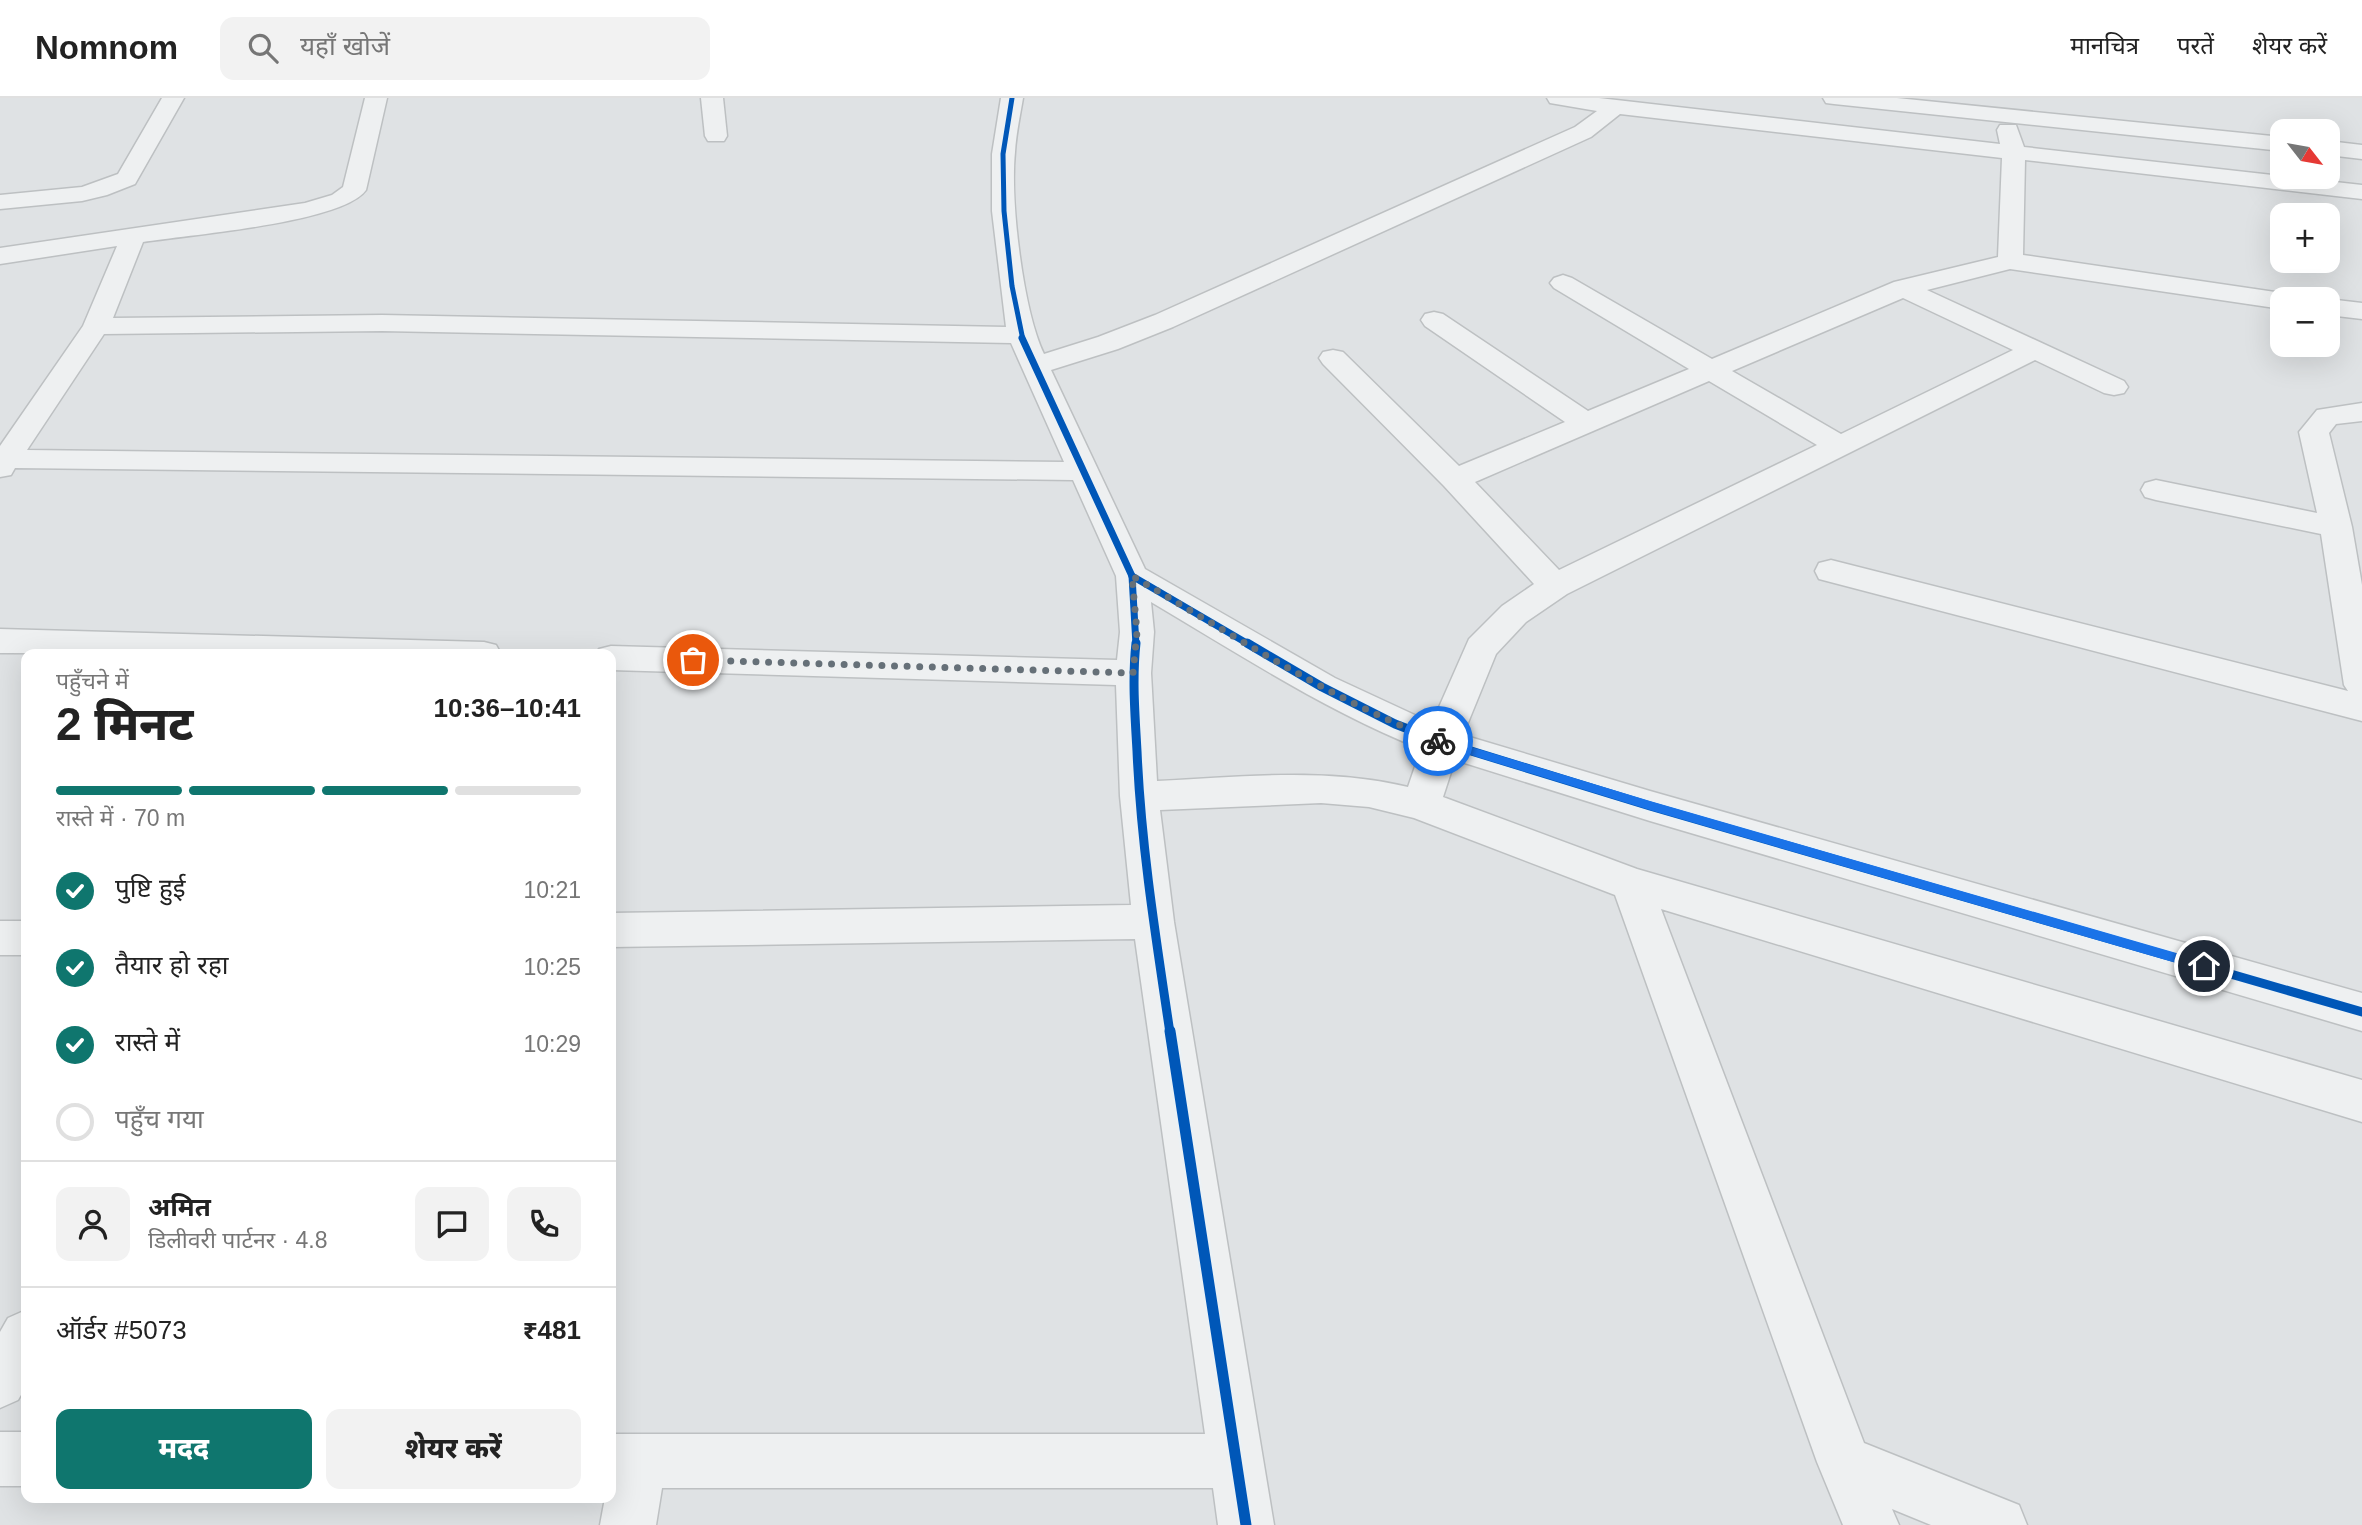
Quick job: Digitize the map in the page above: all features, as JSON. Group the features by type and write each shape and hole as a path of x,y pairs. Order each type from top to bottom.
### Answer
{"street":[{"path":"0,202 92,192 117,185 127,179 173,98"},
{"path":"0,256 308,210 340,200 354,190 376,98"},
{"path":"712,98 716,136"},
{"path":"1012,98 1003,154 1004,211 1012,286 1027,350 1132,576 1137,632 1133,673 1139,796 1153,922 1246,1525"},
{"path":"1558,98 1615,107 2362,192"},
{"path":"1834,98 2001,107 2270,142"},
{"path":"96,326 382,323 1027,350 1108,343 1164,321 1583,131 1615,107"},
{"path":"2001,107 2014,153 2010,261"},
{"path":"2340,149 2362,152"},
{"path":"2,464 96,326 133,237"},
{"path":"1455,479 1903,288 2010,261 2270,299"},
{"path":"1563,283 1840,446"},
{"path":"1903,288 2114,387"},
{"path":"2340,308 2362,311"},
{"path":"1434,320 1587,423"},
{"path":"1421,805 1442,743 1481,648 1514,614 1555,586 2035,350"},
{"path":"1333,358 1455,479 1555,586"},
{"path":"2362,412 2327,416 2315,432 2336,527 2362,685"},
{"path":"2,464 1083,471"},
{"path":"2156,490 2336,527"},
{"path":"1831,571 2362,708"},
{"path":"1132,576 1322,687 1395,724 1442,743 2362,1012"},
{"path":"0,641 298,649"},
{"path":"616,658 1133,673"},
{"path":"1139,796 1321,788 1369,792 1421,805 1631,884 2362,1101"},
{"path":"1631,884 1844,1462 1871,1525"},
{"path":"616,930 1153,922"},
{"path":"0,939 21,938"},
{"path":"0,1382 21,1345"},
{"path":"0,1459 21,1459"},
{"path":"628,1525 625,1461 1236,1461"},
{"path":"1844,1462 1999,1525"}],"cycle path":[{"path":"1012,98 1003,154 1004,211 1012,286 1021,335 1132,576 1137,632 1133,673 1139,796 1153,922 1246,1525"},
{"path":"1132,576 1322,687 1395,724 1442,742 1650,806 2362,1012"}],"way so far":[{"path":"693,660 1133,673 1137,632 1132,576 1322,687 1395,724 1438,741"}],"route":[{"path":"1438,741 1650,806 2204,966"}]}
